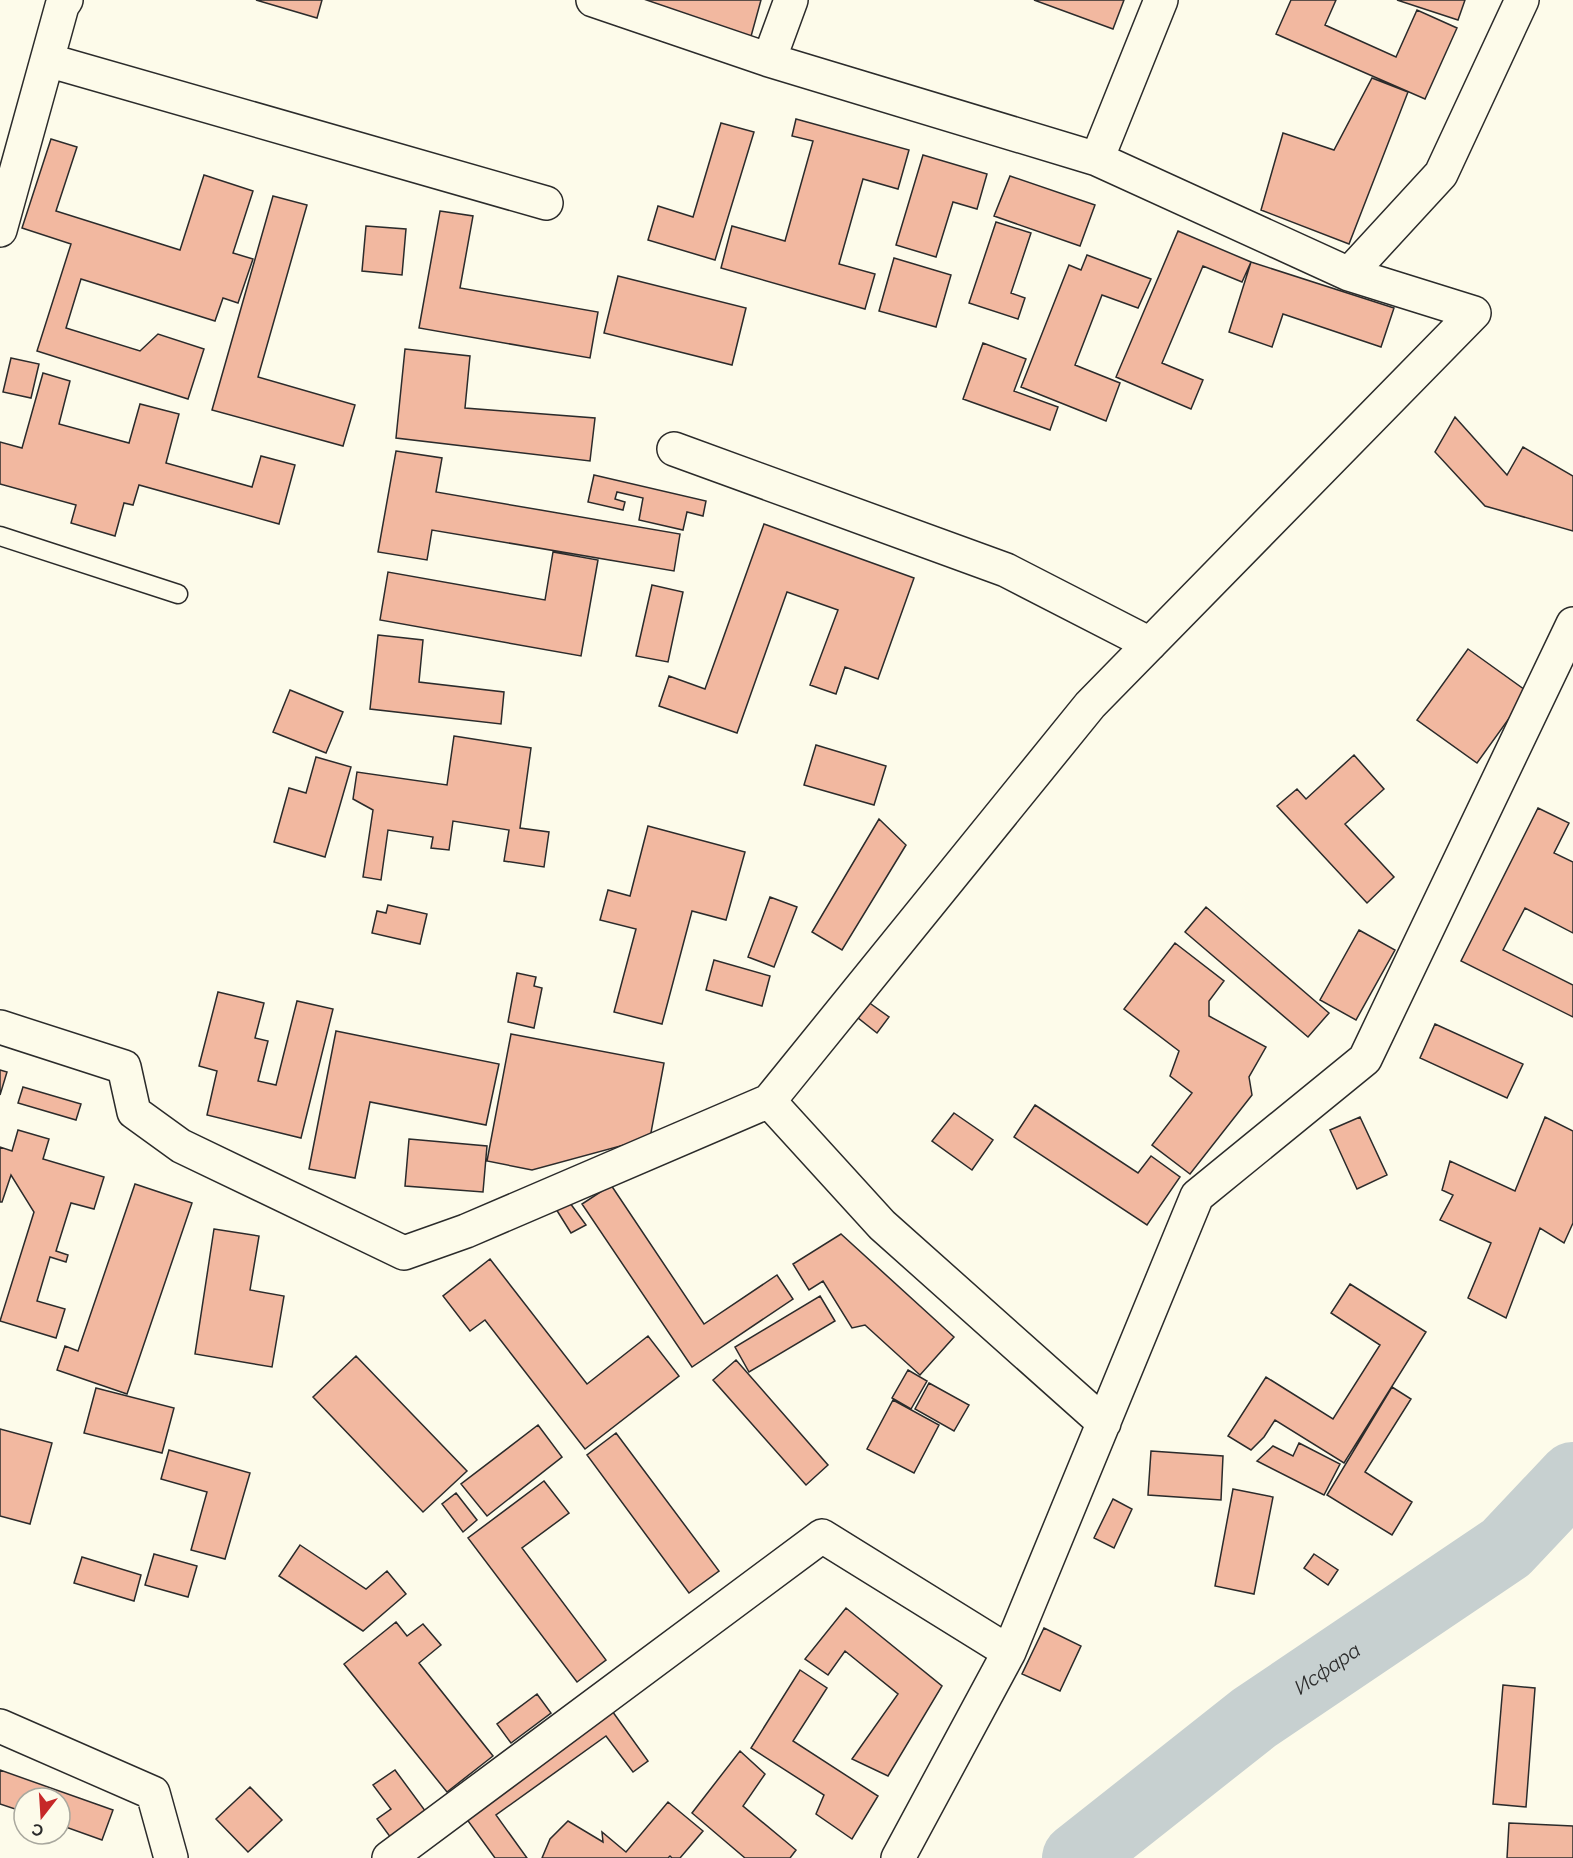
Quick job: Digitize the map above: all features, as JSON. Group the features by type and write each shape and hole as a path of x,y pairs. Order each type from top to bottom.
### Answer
{"street":[{"path":"0,230 62,6 66,0"},
{"path":"0,1027 124,1067 134,1112 181,1146 405,1253 466,1231 769,1101 1090,705 1474,313 1349,274 1097,159 769,60 592,0"},
{"path":"769,60 791,0"},
{"path":"1097,159 1161,0"},
{"path":"1349,274 1440,174 1522,0"},
{"path":"47,60 546,203"},
{"path":"674,449 1006,570 1150,644"},
{"path":"898,1858 1010,1652 1197,1196 1365,1059 1573,624"},
{"path":"769,1101 882,1226 1104,1423"},
{"path":"389,1858 822,1536 1010,1652"},
{"path":"0,1726 153,1792 171,1858"}],"lane":[{"path":"0,536 178,594"}],"building":[{"path":"256,0 322,0 317,18"},
{"path":"630,0 761,0 750,40"},
{"path":"1034,0 1124,0 1113,29"},
{"path":"1291,0 1336,0 1325,25 1396,57 1417,10 1457,28 1425,99 1276,34"},
{"path":"1397,0 1465,0 1458,20"},
{"path":"1372,78 1408,92 1349,244 1261,210 1283,133 1334,150"},
{"path":"796,119 909,150 898,189 863,179 839,264 875,274 865,309 721,268 732,226 785,241 813,141 792,136"},
{"path":"721,123 754,132 715,260 648,240 658,206 693,217"},
{"path":"51,139 77,147 56,211 180,250 204,175 253,191 233,253 253,259 238,303 223,298 215,321 81,279 66,328 140,351 158,334 204,349 188,399 37,351 71,244 22,228"},
{"path":"923,155 987,174 977,209 953,202 936,257 896,245"},
{"path":"1010,176 1095,205 1080,246 994,216"},
{"path":"273,196 307,205 258,377 355,405 343,446 212,410"},
{"path":"440,211 473,216 460,288 598,312 590,358 419,328"},
{"path":"996,222 1031,233 1011,293 1025,298 1018,319 969,303"},
{"path":"366,226 406,229 402,275 362,271"},
{"path":"1178,231 1251,262 1242,282 1203,266 1162,363 1203,380 1191,409 1116,377"},
{"path":"1087,255 1151,279 1138,308 1102,295 1075,365 1120,383 1106,421 1021,387 1069,265 1081,270"},
{"path":"894,258 951,275 936,327 879,311"},
{"path":"1251,262 1394,308 1381,347 1283,314 1272,347 1229,332"},
{"path":"618,276 746,308 732,365 604,333"},
{"path":"983,343 1026,359 1014,391 1058,407 1050,430 963,399"},
{"path":"405,349 470,356 465,408 595,418 590,461 396,438"},
{"path":"11,358 39,364 31,398 3,392"},
{"path":"43,373 70,381 59,424 129,443 140,404 179,414 166,463 252,487 261,456 295,465 279,524 139,485 133,505 124,503 115,536 71,523 76,505 0,484 0,442 22,448"},
{"path":"1455,417 1507,475 1523,447 1573,476 1573,531 1485,506 1435,452"},
{"path":"396,451 442,458 436,492 680,534 674,571 432,530 427,560 378,552"},
{"path":"594,475 706,501 703,516 687,512 683,530 639,520 643,498 617,492 615,499 625,502 623,510 588,502"},
{"path":"764,524 914,578 878,679 845,667 836,694 810,685 838,610 787,592 737,733 659,706 669,676 705,689"},
{"path":"553,552 598,560 581,656 380,620 388,572 545,600"},
{"path":"652,585 683,592 668,662 636,656"},
{"path":"378,635 423,640 419,682 504,692 501,724 370,709"},
{"path":"1468,649 1528,692 1477,763 1417,720"},
{"path":"290,690 343,712 326,753 273,732"},
{"path":"454,736 531,748 520,828 549,832 544,867 504,861 509,830 453,821 449,850 431,848 433,837 388,830 381,880 363,877 373,810 353,799 357,772 447,785"},
{"path":"816,745 886,766 874,805 804,785"},
{"path":"1354,755 1384,789 1345,824 1394,877 1367,903 1277,806 1297,789 1306,799"},
{"path":"316,757 351,767 325,857 274,842 289,788 306,793"},
{"path":"1538,808 1569,823 1554,853 1573,862 1573,933 1525,908 1503,950 1573,985 1573,1017 1461,961"},
{"path":"879,819 906,845 842,950 812,932"},
{"path":"648,826 745,852 726,920 692,911 662,1024 614,1012 636,929 600,920 608,890 630,896"},
{"path":"770,897 797,907 774,967 748,957"},
{"path":"388,905 427,914 420,944 372,933 377,911 386,913"},
{"path":"1206,907 1329,1013 1308,1037 1185,932"},
{"path":"1359,930 1395,950 1356,1020 1320,1000"},
{"path":"1175,943 1224,981 1209,1001 1209,1016 1266,1047 1249,1077 1252,1095 1190,1174 1152,1145 1192,1093 1170,1076 1179,1051 1124,1009"},
{"path":"714,960 770,976 762,1006 706,990"},
{"path":"517,973 536,977 534,986 542,988 534,1028 508,1022"},
{"path":"218,992 264,1003 255,1038 268,1041 258,1081 276,1085 297,1001 333,1009 301,1138 207,1115 217,1071 199,1066"},
{"path":"864,999 889,1017 877,1033 853,1014"},
{"path":"1435,1024 1523,1064 1507,1098 1420,1058"},
{"path":"336,1031 499,1064 486,1125 370,1102 355,1178 309,1169"},
{"path":"511,1034 664,1063 650,1138 532,1170 487,1161"},
{"path":"0,1070 7,1072 0,1095"},
{"path":"23,1087 81,1104 76,1120 18,1103"},
{"path":"1035,1105 1138,1173 1151,1156 1180,1177 1147,1225 1014,1137"},
{"path":"954,1113 993,1140 972,1170 932,1141"},
{"path":"1360,1117 1387,1175 1357,1189 1330,1130"},
{"path":"1545,1117 1573,1131 1573,1223 1564,1243 1540,1228 1506,1318 1468,1298 1491,1243 1440,1220 1453,1195 1442,1190 1450,1161 1515,1191"},
{"path":"18,1130 49,1139 43,1159 104,1177 94,1209 71,1203 56,1251 68,1255 66,1262 50,1257 37,1301 65,1309 56,1338 0,1321 34,1212 11,1175 2,1202 0,1202 0,1147 12,1151"},
{"path":"409,1139 487,1146 483,1192 405,1186"},
{"path":"135,1184 192,1203 127,1394 57,1370 65,1346 78,1351"},
{"path":"611,1185 704,1324 777,1275 793,1299 692,1367 582,1204"},
{"path":"570,1203 586,1225 571,1233 556,1209"},
{"path":"214,1229 259,1236 250,1290 284,1296 272,1367 195,1354"},
{"path":"841,1234 954,1337 920,1375 865,1325 852,1328 823,1281 809,1290 793,1264"},
{"path":"490,1259 587,1384 648,1336 679,1376 585,1449 485,1320 470,1331 443,1296"},
{"path":"1350,1284 1426,1332 1344,1463 1275,1420 1264,1437 1251,1450 1228,1436 1266,1377 1333,1419 1380,1345 1331,1313"},
{"path":"820,1296 835,1321 749,1372 735,1347"},
{"path":"356,1356 467,1471 423,1512 313,1397"},
{"path":"736,1360 828,1465 806,1485 713,1380"},
{"path":"908,1370 927,1381 911,1409 892,1398"},
{"path":"929,1383 969,1405 954,1431 915,1409"},
{"path":"1392,1387 1411,1399 1365,1472 1412,1502 1392,1535 1327,1495"},
{"path":"96,1388 174,1408 162,1453 84,1433"},
{"path":"893,1400 939,1425 914,1473 867,1449"},
{"path":"538,1425 562,1457 487,1516 461,1484"},
{"path":"0,1429 52,1443 30,1524 0,1516"},
{"path":"616,1433 719,1571 689,1593 587,1455"},
{"path":"1299,1443 1340,1464 1324,1495 1257,1461 1273,1446 1293,1456"},
{"path":"169,1450 250,1473 225,1559 191,1550 207,1492 161,1479"},
{"path":"1151,1451 1223,1456 1221,1500 1148,1495"},
{"path":"544,1481 569,1513 522,1548 606,1660 577,1682 468,1538"},
{"path":"1233,1489 1273,1497 1254,1594 1215,1586"},
{"path":"456,1493 477,1520 463,1532 442,1504"},
{"path":"1113,1499 1132,1509 1114,1548 1094,1538"},
{"path":"300,1545 366,1589 387,1571 406,1594 363,1631 279,1576"},
{"path":"154,1554 197,1566 188,1597 145,1585"},
{"path":"1314,1554 1338,1570 1328,1585 1304,1568"},
{"path":"82,1557 141,1575 134,1601 74,1583"},
{"path":"846,1608 942,1686 888,1776 852,1759 898,1694 845,1651 828,1675 805,1659"},
{"path":"396,1622 407,1636 423,1624 441,1645 419,1663 493,1756 447,1792 344,1664"},
{"path":"1044,1628 1081,1646 1060,1691 1022,1674"},
{"path":"800,1670 827,1688 793,1741 878,1796 852,1839 816,1814 824,1795 751,1748"},
{"path":"1503,1685 1535,1688 1526,1807 1493,1804"},
{"path":"537,1694 551,1713 511,1743 497,1724"},
{"path":"610,1708 648,1761 633,1772 606,1736 496,1815 527,1858 495,1858 463,1814"},
{"path":"740,1751 765,1774 743,1806 796,1850 790,1858 745,1858 692,1813"},
{"path":"0,1770 45,1786 12,1786 12,1808 0,1804"},
{"path":"395,1770 426,1812 391,1838 377,1819 391,1809 373,1785"},
{"path":"250,1787 282,1820 248,1852 216,1819"},
{"path":"72,1795 113,1810 102,1840 72,1829"},
{"path":"668,1802 703,1831 680,1858 670,1856 668,1858 542,1858 550,1839 568,1821 603,1842 602,1832 626,1852"},
{"path":"1509,1823 1573,1826 1573,1858 1507,1858"}],"waterway":[{"name":"Исфара","path":"1077,1858 1254,1718 1506,1548 1573,1477"}]}
